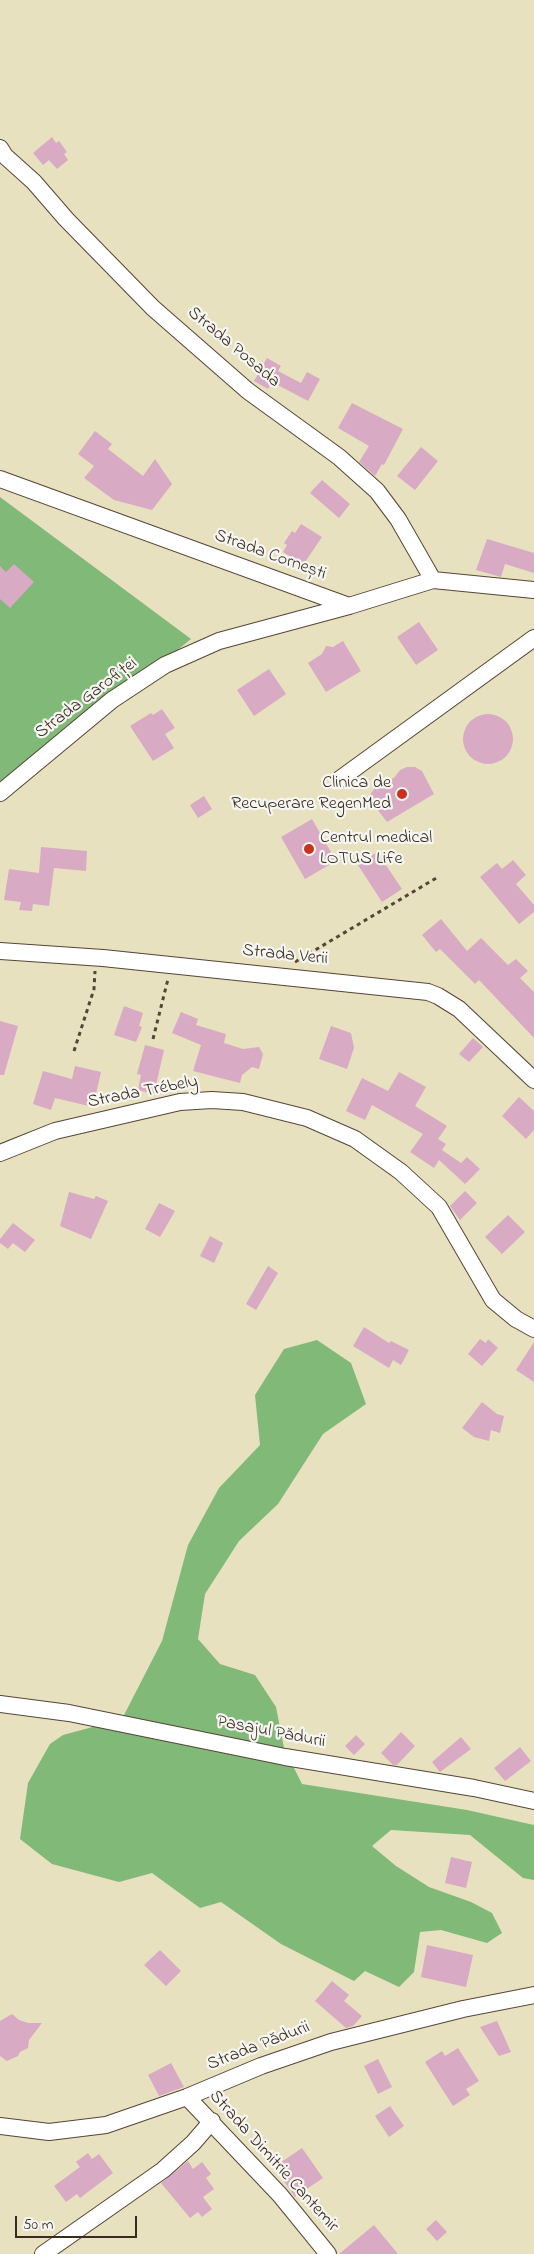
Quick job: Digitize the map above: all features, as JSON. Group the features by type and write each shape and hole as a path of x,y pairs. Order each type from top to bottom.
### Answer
{"street":[{"name":"Strada Posada","path":"0,148 5,156 34,182 66,219 153,308 248,391 339,457 378,490 398,519 433,580"},
{"name":"Strada Cornești","path":"0,479 349,606"},
{"path":"349,606 433,580 534,590"},
{"name":"Strada Garofiței","path":"0,793 112,700 165,665 219,641 349,606"},
{"path":"340,779 534,638"},
{"name":"Strada Verii","path":"0,951 103,958 428,992 459,1009 534,1080"},
{"name":"Strada Trébely","path":"0,1153 56,1131 180,1102 212,1100 242,1102 307,1118 355,1139 402,1172 439,1207 493,1300 504,1310 534,1329"},
{"name":"Pasajul Pădurii","path":"0,1704 69,1713 285,1757 474,1788 534,1801"},
{"name":"Strada Pădurii","path":"0,2126 48,2132 106,2125 188,2097 261,2066 331,2042 445,2014 534,1995"},
{"name":"Strada Dimitrie Cantemir","path":"188,2097 280,2195 328,2254"},
{"path":"42,2254 163,2170 194,2143 212,2121"}],"path":[{"path":"291,966 299,959 438,877"},
{"path":"74,1051 94,989 96,971"},
{"path":"153,1039 168,979"}],"green space":[{"path":"0,497 191,639 0,794"},
{"path":"317,1340 351,1363 366,1404 323,1434 278,1504 239,1541 205,1594 198,1639 220,1664 255,1675 276,1707 284,1748 302,1784 467,1810 534,1825 534,1880 523,1878 470,1835 391,1830 372,1846 396,1866 429,1887 471,1902 492,1913 502,1933 487,1943 441,1930 420,1932 414,1972 399,1987 365,1971 354,1981 281,1944 221,1902 200,1908 152,1873 119,1882 52,1864 20,1839 28,1783 50,1744 63,1735 122,1719 162,1641 188,1545 219,1488 260,1445 255,1395 284,1349"}],"building":[{"path":"52,137 56,143 59,141 67,152 64,154 68,160 57,169 49,160 43,165 33,153"},
{"path":"267,358 281,366 278,371 301,383 307,372 320,379 308,401 272,382 268,389 254,381"},
{"path":"352,403 403,429 384,465 382,464 375,476 359,462 369,446 338,428"},
{"path":"95,431 112,444 108,449 143,476 155,459 172,484 152,510 114,500 84,478 94,466 78,454"},
{"path":"421,447 438,461 415,490 397,476"},
{"path":"322,480 350,504 339,518 310,493"},
{"path":"301,524 322,537 303,565 283,552 287,545 284,543 292,531 295,533"},
{"path":"487,539 534,553 534,573 505,564 501,577 476,570"},
{"path":"14,564 34,582 10,608 0,599 0,566 6,572"},
{"path":"419,622 438,650 416,665 397,637"},
{"path":"343,641 361,671 326,692 308,663 322,654 326,646 333,647"},
{"path":"269,669 286,694 254,716 237,690"},
{"path":"162,709 175,728 165,734 174,748 153,761 130,726 151,713 153,715"},
{"path":"488,714 498,716 506,721 511,729 513,739 511,749 506,757 498,762 488,764 478,762 470,757 465,749 463,739 465,729 470,721 478,716"},
{"name":"Clinica de Recuperare RegenMed","path":"407,767 415,767 422,771 434,794 387,822 370,800 371,793 379,783 394,778 400,770"},
{"path":"204,796 212,809 198,818 190,805"},
{"name":"Centrul medical LOTUS Life","path":"312,819 336,861 305,879 281,837"},
{"path":"41,847 87,851 86,871 54,868 49,906 33,904 32,911 19,910 21,902 4,900 9,869 39,873"},
{"path":"377,852 402,889 382,902 358,865"},
{"path":"513,860 526,875 516,884 534,905 534,912 519,924 480,877 497,863 502,869"},
{"path":"441,919 467,951 481,938 508,965 516,959 528,971 520,978 534,992 534,1038 479,980 475,984 440,949 436,952 422,935"},
{"path":"124,1006 143,1013 139,1026 142,1027 136,1042 114,1035"},
{"path":"181,1012 198,1019 196,1025 226,1034 224,1043 243,1049 259,1047 263,1054 259,1069 252,1067 242,1075 240,1083 193,1071 201,1045 172,1033"},
{"path":"0,1021 18,1026 4,1075 0,1075"},
{"path":"331,1026 351,1033 354,1048 347,1069 319,1059"},
{"path":"473,1038 483,1047 469,1062 459,1054"},
{"path":"145,1045 164,1050 154,1094 138,1090 141,1075 137,1074"},
{"path":"75,1066 101,1072 93,1107 55,1098 51,1110 33,1104 43,1071 72,1079"},
{"path":"399,1072 426,1087 415,1106 447,1126 438,1139 446,1144 442,1150 461,1163 467,1157 480,1169 465,1184 439,1160 434,1168 410,1152 423,1134 372,1105 365,1120 346,1111 362,1078 388,1091"},
{"path":"519,1097 534,1111 534,1130 526,1139 502,1116"},
{"path":"465,1191 477,1203 460,1220 450,1206"},
{"path":"69,1192 94,1199 96,1196 108,1201 91,1239 60,1226"},
{"path":"159,1203 175,1211 160,1237 145,1229"},
{"path":"508,1215 525,1232 502,1254 485,1237"},
{"path":"13,1223 35,1240 25,1252 13,1243 8,1249 0,1243 0,1239"},
{"path":"210,1236 223,1243 214,1263 200,1256"},
{"path":"268,1266 278,1273 256,1310 246,1304"},
{"path":"364,1327 389,1343 391,1341 409,1350 401,1365 393,1360 389,1368 353,1346"},
{"path":"480,1339 486,1343 488,1339 498,1348 482,1366 468,1354"},
{"path":"534,1342 534,1382 516,1370"},
{"path":"482,1402 497,1414 504,1416 500,1433 491,1430 489,1441 474,1437 462,1428"},
{"path":"401,1732 415,1746 397,1765 393,1765 381,1753"},
{"path":"356,1735 365,1744 354,1755 345,1746"},
{"path":"461,1737 471,1749 440,1772 432,1762"},
{"path":"520,1747 531,1761 505,1781 494,1768"},
{"path":"451,1857 472,1862 466,1888 445,1883"},
{"path":"427,1945 473,1955 466,1987 421,1977"},
{"path":"160,1950 181,1971 166,1986 144,1965"},
{"path":"332,1981 349,1995 344,2001 362,2016 353,2026 346,2028 315,2001"},
{"path":"12,2014 19,2020 28,2023 42,2023 29,2040 28,2048 20,2052 18,2056 7,2061 0,2056 0,2021"},
{"path":"497,2021 511,2052 499,2056 480,2027"},
{"path":"458,2048 479,2081 466,2089 470,2095 453,2106 425,2062 442,2051 445,2056"},
{"path":"378,2059 392,2087 378,2094 364,2066"},
{"path":"171,2063 184,2087 159,2096 148,2075"},
{"path":"390,2106 404,2126 389,2137 375,2116"},
{"path":"302,2148 323,2178 295,2197 274,2167"},
{"path":"88,2153 92,2159 99,2154 113,2173 80,2198 77,2194 66,2202 54,2186 80,2167 76,2162"},
{"path":"188,2161 193,2169 202,2162 211,2174 206,2178 214,2189 203,2197 212,2209 202,2217 198,2212 190,2218 161,2183"},
{"path":"436,2220 447,2232 437,2241 426,2229"},
{"path":"374,2225 398,2254 339,2254"}],"place":[{"name":"Clinica de Recuperare RegenMed","path":"402,794"},
{"name":"Centrul medical LOTUS Life","path":"309,849"}]}
